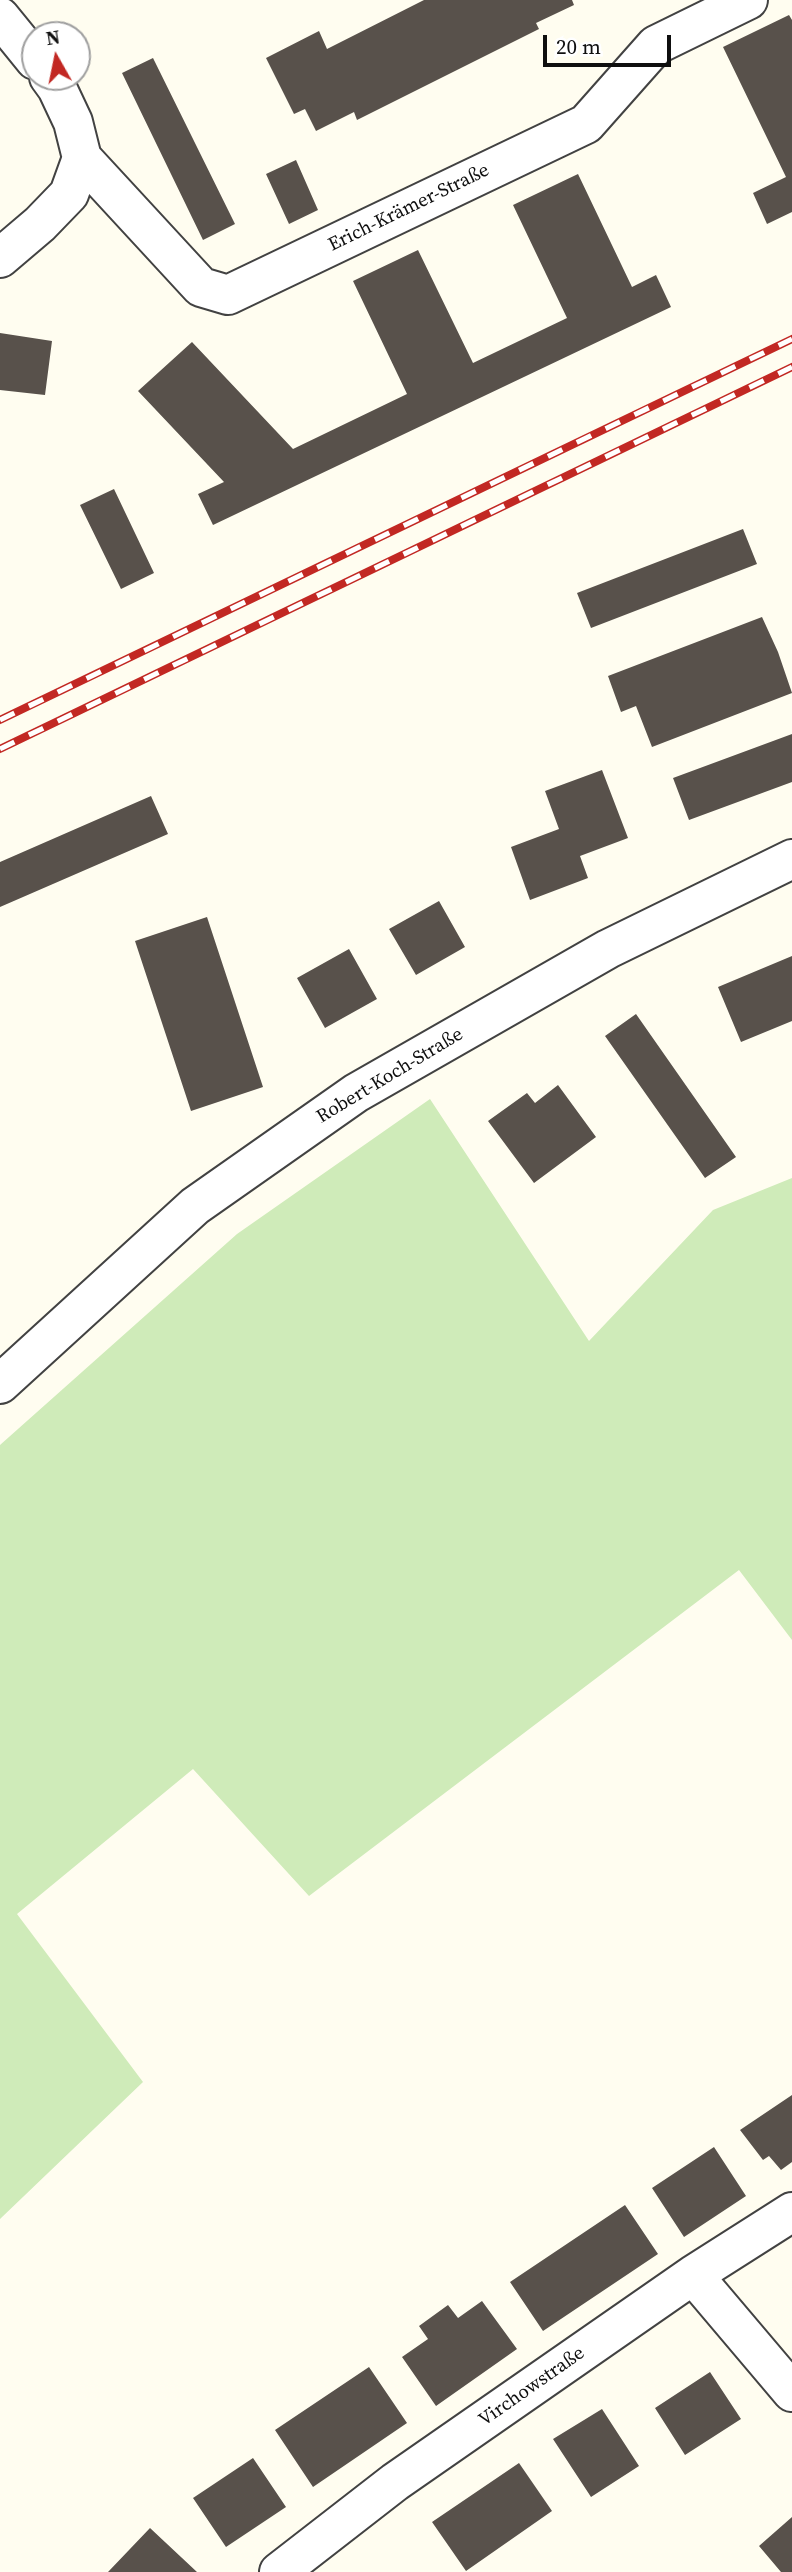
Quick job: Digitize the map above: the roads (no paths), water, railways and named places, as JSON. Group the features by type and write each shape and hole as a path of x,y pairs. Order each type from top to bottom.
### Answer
{"street":[{"name":"Erich-Krämer-Straße","path":"82,158 201,287 228,295 586,124 656,45 748,0"},
{"path":"0,17 21,43"},
{"path":"0,258 40,225 69,194 82,158 73,122 59,91"},
{"name":"Robert-Koch-Straße","path":"0,1384 195,1206 356,1093 608,949 792,859"},
{"name":"Virchowstraße","path":"279,2572 395,2482 693,2275 792,2212"},
{"path":"693,2275 792,2392"}],"railway":[{"path":"0,720 792,339"},
{"path":"0,749 792,367"}]}
